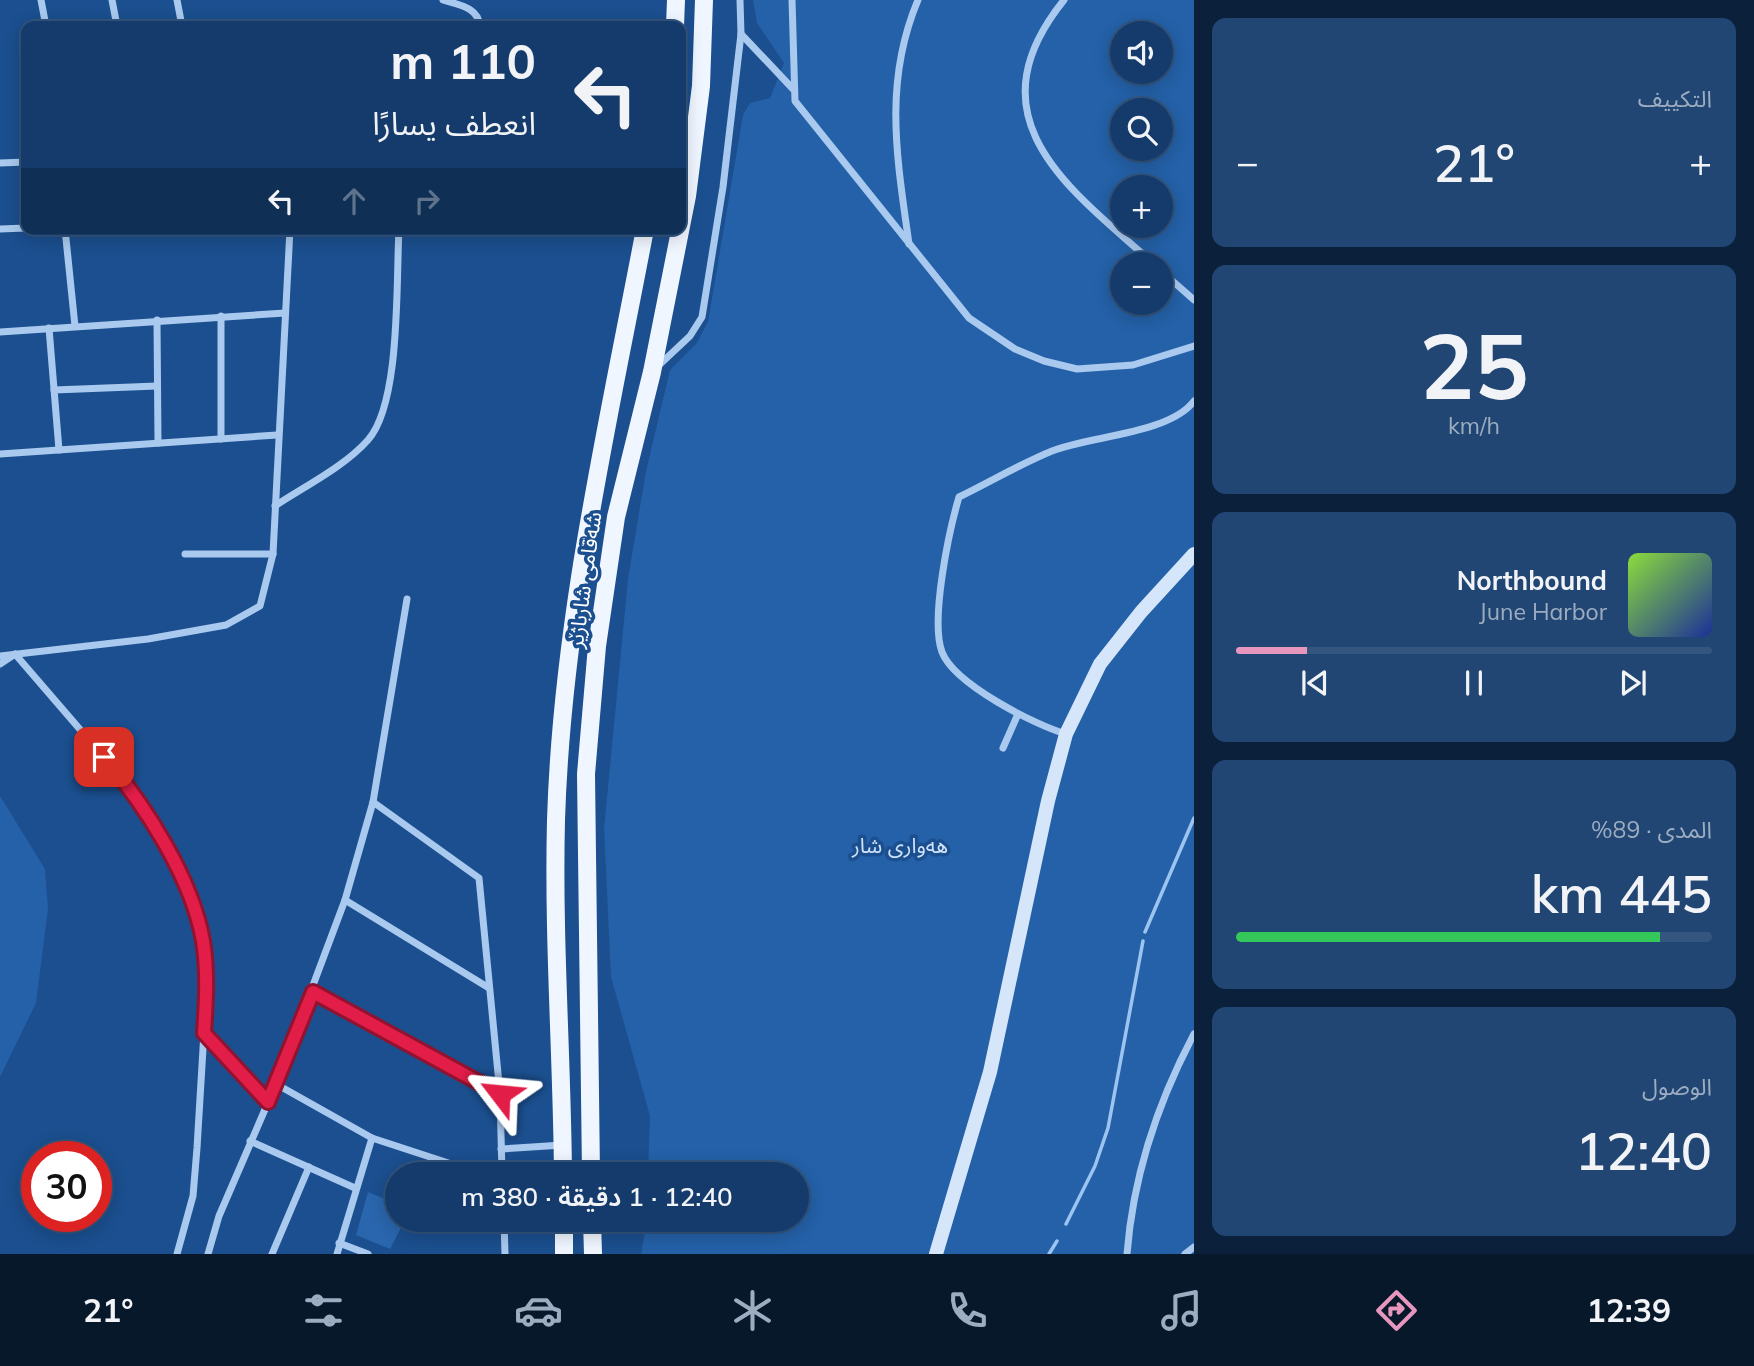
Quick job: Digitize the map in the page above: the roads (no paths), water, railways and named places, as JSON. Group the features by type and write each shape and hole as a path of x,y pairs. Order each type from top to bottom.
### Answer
{"main road":[{"path":"675,21 676,0"},
{"name":"شەقامی شارباژێر","path":"686,198 701,86 704,0"},
{"name":"شەقامی شارباژێر","path":"563,1162 556,820 568,667 589,520 644,235"},
{"name":"شەقامی شارباژێر","path":"591,1162 586,957 586,774 600,623 616,517 652,372 679,235"},
{"path":"575,620 600,623"},
{"path":"564,1232 564,1254"},
{"path":"592,1232 593,1254"}],"street":[{"path":"41,0 45,21"},
{"path":"112,0 116,21"},
{"path":"177,0 181,21"},
{"path":"443,0 471,9 478,15 479,21"},
{"path":"652,372 690,336 702,317 723,187 741,34 740,0"},
{"path":"792,0 793,89 801,111 969,318 1015,349 1044,362 1077,369 1133,365 1194,346"},
{"path":"909,245 896,145 895,108 901,46 918,0"},
{"path":"1064,0 1042,30 1027,78 1027,106 1032,134 1045,159 1068,188 1140,252"},
{"path":"741,34 793,89"},
{"path":"0,163 21,162"},
{"path":"0,229 21,228"},
{"path":"66,235 75,326"},
{"path":"0,656 148,639 226,625 260,606 273,554 277,435 290,235"},
{"path":"275,506 354,452 379,424 390,387 399,235"},
{"path":"1173,281 1194,300"},
{"path":"0,332 285,313"},
{"path":"221,316 221,439"},
{"path":"157,320 158,443"},
{"path":"49,328 59,450"},
{"path":"54,390 158,386"},
{"path":"1066,734 1018,714 963,677 942,652 939,633 943,574 959,497 1053,450 1146,428 1184,412 1194,401"},
{"path":"0,454 277,435"},
{"path":"185,554 273,554"},
{"path":"936,1254 990,1072 1048,801 1066,734 1100,664 1141,612 1194,554"},
{"path":"208,1254 219,1216 313,992 345,900 373,802 407,599"},
{"path":"0,664 15,654"},
{"path":"15,654 121,777 166,848 202,939 206,999 193,1196 177,1254"},
{"path":"1003,748 1018,714"},
{"path":"373,802 479,878 500,1094 502,1162"},
{"path":"345,900 489,988"},
{"path":"313,992 500,1094"},
{"path":"204,1033 268,1102"},
{"path":"1127,1254 1137,1185 1147,1148 1162,1102 1194,1034"},
{"path":"276,1084 372,1138 445,1162"},
{"path":"337,1254 372,1138"},
{"path":"250,1141 355,1188"},
{"path":"501,1149 563,1145"},
{"path":"272,1254 309,1167"},
{"path":"504,1232 505,1254"},
{"path":"339,1243 368,1254"},
{"path":"1185,1254 1194,1247"}],"waterway":[{"path":"1145,932 1194,818"},
{"path":"1066,1224 1095,1166 1108,1128 1143,941"},
{"path":"1049,1254 1057,1241"}],"park label":[{"name":"هەواری شار","path":"900,846"}]}
